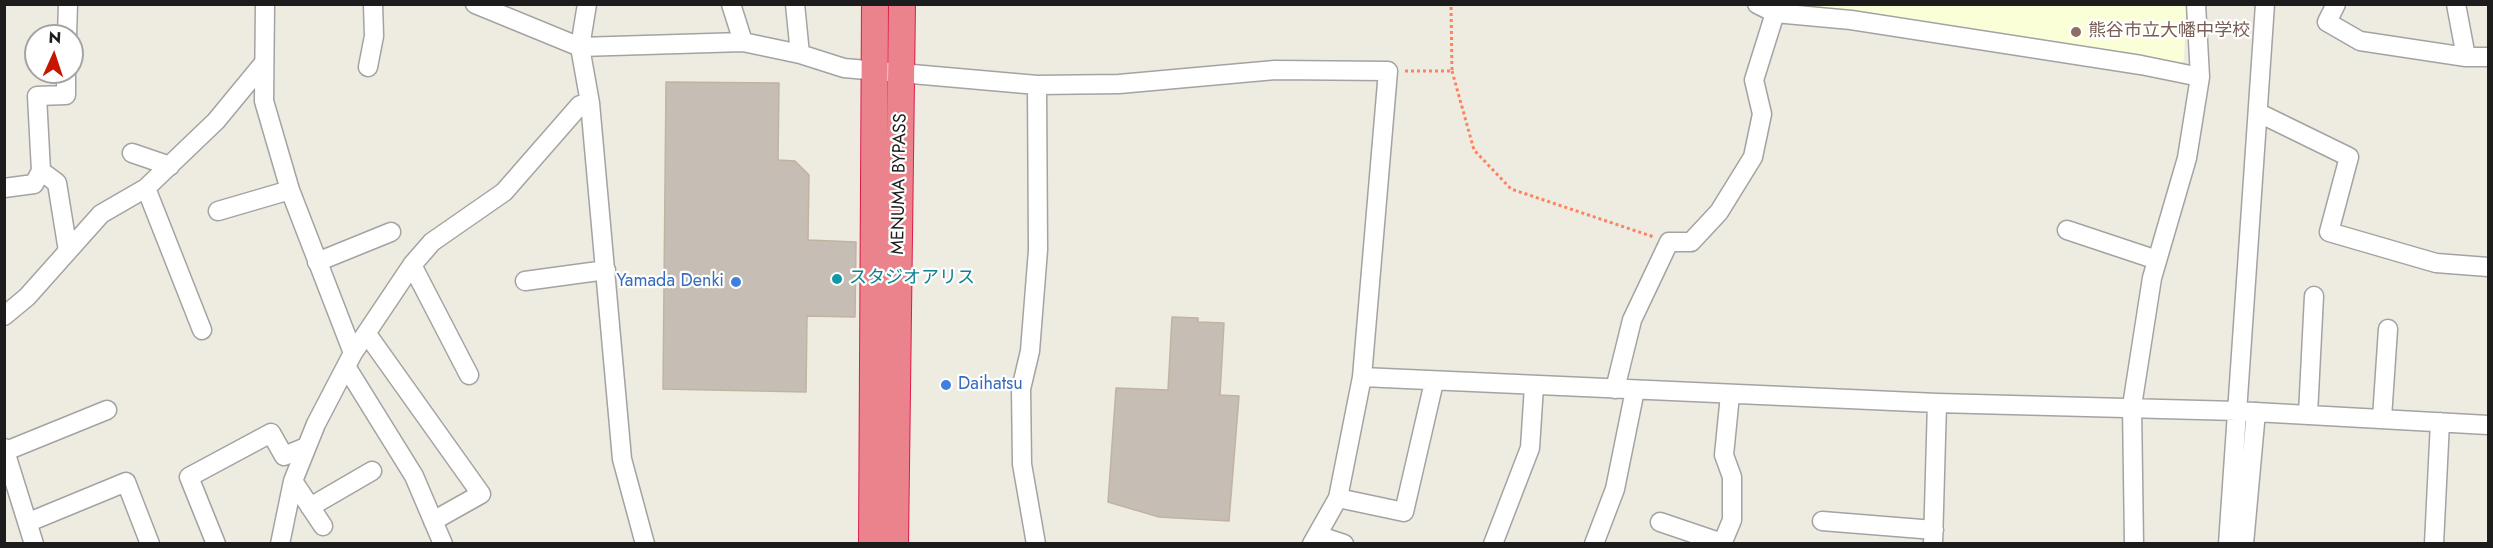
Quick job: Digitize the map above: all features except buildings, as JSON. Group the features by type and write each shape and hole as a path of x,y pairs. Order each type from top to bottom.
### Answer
{"highway":[{"name":"MENUMA BYPASS","path":"872,543 875,4"},
{"name":"MENUMA BYPASS","path":"895,543 902,4"}],"street":[{"path":"67,24 68,4"},
{"path":"265,4 264,101 290,190 350,361 414,476 442,543"},
{"path":"368,67 374,36 373,4"},
{"path":"475,4 580,47 743,42 800,54 844,68 1037,86 1119,84 1275,70 1388,70 1362,377 1338,498 1315,539 1344,543"},
{"path":"587,4 580,47 590,103 622,459 645,543"},
{"path":"731,4 743,42"},
{"path":"795,4 800,54"},
{"path":"1757,4 1775,13 1851,20 2141,65 2200,77"},
{"path":"2134,543 2132,406 2152,278 2187,158 2200,77 2196,4"},
{"path":"2228,543 2265,4"},
{"path":"2336,4 2327,22 2360,41 2466,57 2488,57"},
{"path":"2456,4 2466,57"},
{"path":"1615,389 1632,320 1669,242 1691,242 1719,212 1753,157 1762,114 1754,80 1775,13"},
{"path":"4,316 27,297 101,214 146,188 170,166 216,121 263,64"},
{"path":"4,188 34,184 41,171 37,96 66,95 66,84"},
{"path":"1036,543 1022,464 1021,389 1030,351 1038,250 1037,86"},
{"path":"280,543 292,481 316,424 350,361 412,264 432,242 504,192 580,105 590,103"},
{"path":"2259,113 2349,157 2329,232 2436,263 2488,267"},
{"path":"132,153 170,166"},
{"path":"41,171 57,183 68,250"},
{"path":"146,188 202,330"},
{"path":"218,211 290,190"},
{"path":"2067,230 2157,260"},
{"path":"317,262 392,232"},
{"path":"412,264 469,375"},
{"path":"525,281 606,270"},
{"path":"2308,414 2314,296"},
{"path":"2382,418 2388,329"},
{"path":"367,334 481,494 433,521"},
{"path":"1362,377 1937,403 2132,406 2488,425"},
{"path":"1338,498 1404,512 1434,382"},
{"path":"1493,543 1530,448 1534,386"},
{"path":"1594,543 1615,489 1635,390"},
{"path":"1660,522 1722,543 1732,520 1732,477 1724,455 1730,395"},
{"path":"1822,521 1933,537 1937,403"},
{"path":"34,543 5,450 107,410"},
{"path":"2244,543 2256,412"},
{"path":"2434,543 2440,422"},
{"path":"216,543 189,477 271,433 284,456 306,447"},
{"path":"310,507 372,471"},
{"path":"292,481 323,526"},
{"path":"29,522 126,482 150,543"}],"path":[{"path":"1451,4 1452,71 1474,150 1511,189 1669,242"},
{"path":"1388,70 1452,71"}],"shaded area":[{"name":"熊谷市立大幡中学校","path":"1789,5 2186,5 2184,61 2179,63 2145,59"}],"place":[{"name":"熊谷市立大幡中学校","path":"2076,32"},
{"name":"スタジオアリス","path":"837,279"},
{"name":"Yamada Denki","path":"736,282"},
{"name":"Daihatsu","path":"946,385"}]}
